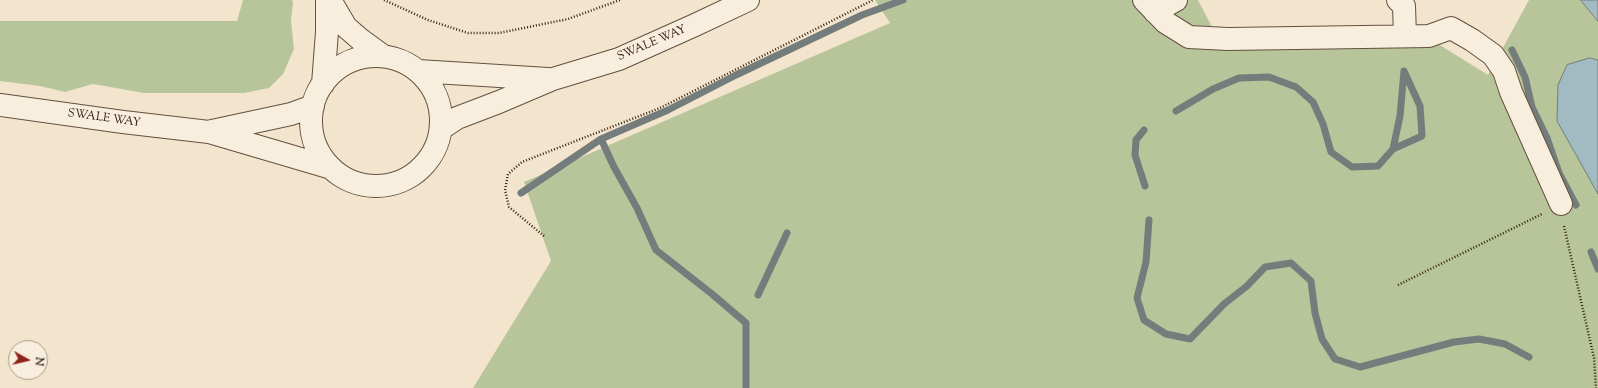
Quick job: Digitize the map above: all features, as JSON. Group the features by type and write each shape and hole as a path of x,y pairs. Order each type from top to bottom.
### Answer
{"street":[{"path":"323,84 327,32 327,0"},
{"path":"330,0 346,27 383,56"},
{"name":"SWALE WAY","path":"442,128 456,118 500,102 553,79 619,59 748,0"},
{"path":"1150,6 1176,0"},
{"path":"1398,0 1404,6 1405,36"},
{"path":"1150,6 1165,22 1189,37 1244,39 1429,36 1451,28 1492,55 1504,71 1511,92 1561,204"},
{"path":"383,56 402,61 418,71 432,87 440,107 442,128 436,149 424,166 407,180 387,186 366,186 345,180 328,166 316,149 311,128 313,106 323,84 334,71 349,62 366,57 383,56"},
{"name":"SWALE WAY","path":"418,71 553,79"},
{"name":"SWALE WAY","path":"0,105 209,132 328,166"},
{"name":"SWALE WAY","path":"209,132 291,114 313,106"}],"path":[{"path":"384,0 428,20 468,33 500,33 568,19 620,0"},
{"path":"544,236 509,208 505,190 508,174 522,162 660,108 873,0"},
{"path":"1398,285 1561,204 1566,237 1594,358 1596,388"}],"green space":[{"path":"243,0 292,0 293,2 291,21 294,49 283,74 269,88 244,93 144,93 93,84 65,92 40,86 0,81 0,21 237,21"},
{"path":"875,0 1198,0 1212,27 1435,42 1488,75 1529,0 1581,0 1598,21 1598,60 1590,58 1591,180 1598,194 1598,388 473,388 551,261 524,182 890,23"}],"water":[{"path":"1581,0 1598,0 1598,21"},
{"path":"1590,58 1598,60 1598,194 1557,121 1558,85 1567,65"}],"waterway":[{"path":"521,193 601,139 668,110 736,75 862,15 903,0"},
{"path":"1512,50 1525,77 1532,107 1547,138 1559,173 1576,205"},
{"path":"1176,111 1213,89 1239,78 1269,77 1296,87 1313,102 1323,124 1331,152 1352,167 1378,166 1393,149 1400,116 1404,71 1420,106 1422,136 1393,149"},
{"path":"1144,130 1136,140 1135,155 1145,186"},
{"path":"601,139 614,167 637,208 656,250 746,323 746,388"},
{"path":"1149,220 1146,262 1137,298 1144,320 1166,334 1190,339 1224,304 1247,286 1265,267 1291,263 1311,281 1315,313 1322,339 1335,359 1360,367 1454,342 1479,339 1505,344 1529,357"},
{"path":"758,295 787,233"},
{"path":"1591,252 1598,269"}]}
